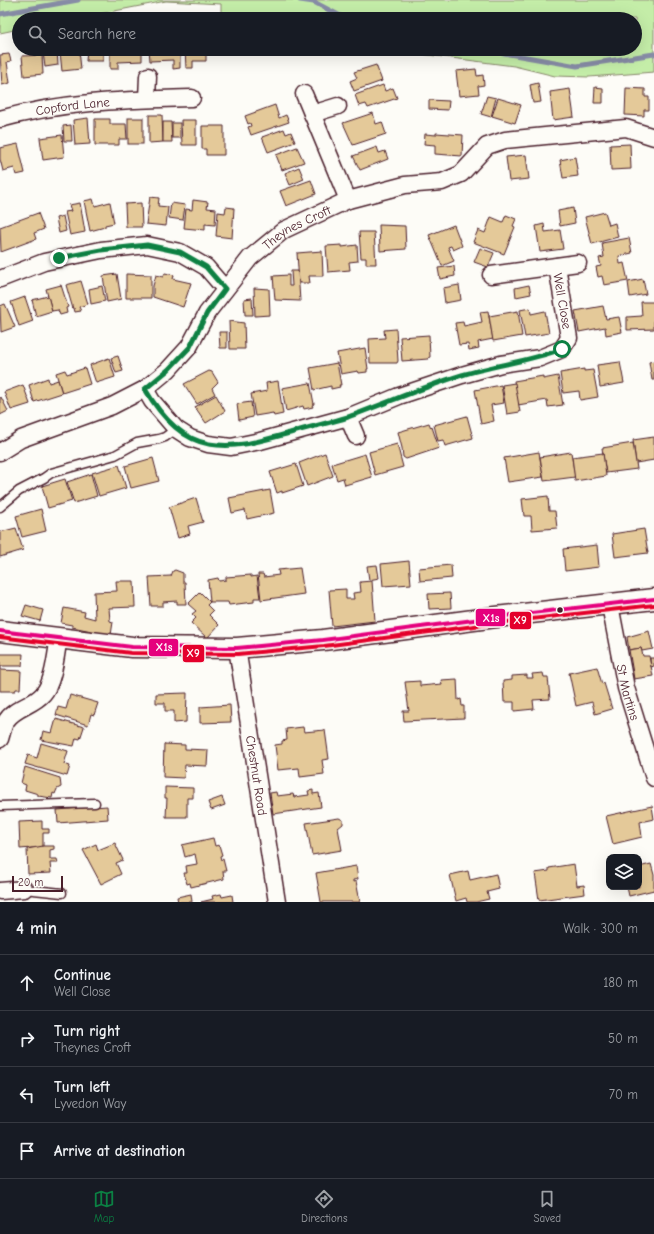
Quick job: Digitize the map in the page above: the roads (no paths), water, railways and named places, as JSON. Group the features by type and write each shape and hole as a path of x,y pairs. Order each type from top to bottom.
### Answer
{"street":[{"path":"147,99 148,76"},
{"path":"304,94 348,200"},
{"name":"Copford Lane","path":"0,119 58,105 106,101 192,98"},
{"path":"312,114 338,106"},
{"name":"Theynes Croft","path":"0,452 21,439 112,406 145,389 168,370 190,347 207,313 250,258 284,230 348,200 405,185 442,182 461,174 488,146 505,140 626,128 654,137"},
{"path":"0,279 44,262 101,250 147,245 180,252 206,267 225,289"},
{"name":"Well Close","path":"491,275 578,263"},
{"name":"Well Close","path":"145,389 152,401 176,429 190,438 208,444 231,447 260,441 348,417 399,396 462,375 501,364 540,358 562,349 569,338 557,266"},
{"path":"348,417 356,436"},
{"path":"0,631 132,647 237,648 323,640 496,617 654,599"},
{"name":"St Martins","path":"610,605 626,688 654,778"},
{"path":"0,739 6,722 15,711 35,701 43,694 49,685 59,637"},
{"name":"Chestnut Road","path":"237,648 277,902"},
{"path":"0,889 24,889"}],"lane":[{"path":"0,507 19,491 51,473 115,455 137,443 165,437 176,429"},
{"path":"0,806 95,803"},
{"path":"24,889 62,893"}],"waterway":[{"path":"0,14 78,0"},
{"path":"300,0 314,2 333,12"},
{"path":"642,56 654,54"},
{"path":"521,56 577,66 641,56"}]}
